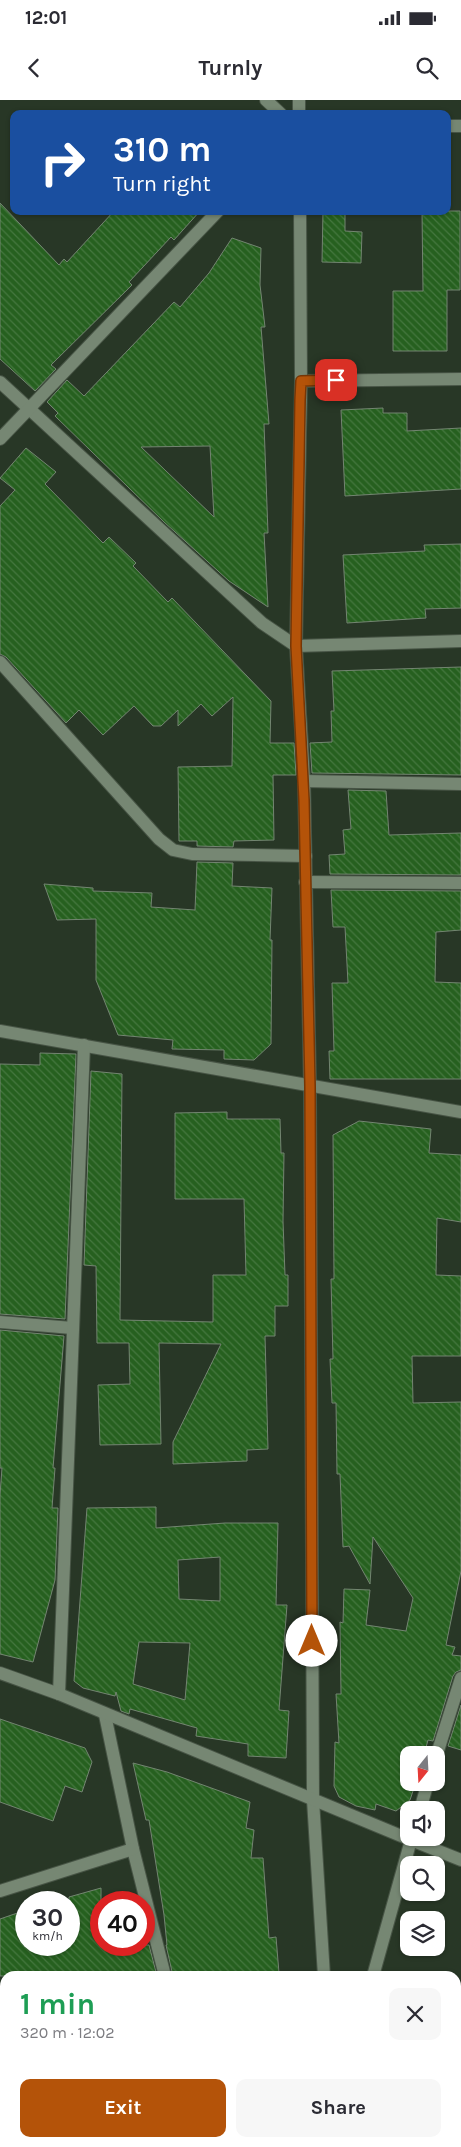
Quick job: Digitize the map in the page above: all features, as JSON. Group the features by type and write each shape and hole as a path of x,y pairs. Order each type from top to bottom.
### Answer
{"street":[{"path":"266,100 277,110"},
{"path":"0,440 214,215"},
{"path":"300,215 301,381 296,646 304,781 310,1086 313,1800 324,1971"},
{"path":"301,381 461,379"},
{"path":"0,382 262,623 296,646 461,641"},
{"path":"0,662 159,839 173,850 192,854 306,856"},
{"path":"304,781 461,784"},
{"path":"305,882 461,883"},
{"path":"0,1031 461,1112"},
{"path":"60,1694 72,1328 84,1046"},
{"path":"0,1322 72,1328"},
{"path":"0,1673 60,1694 400,1835"},
{"path":"439,1746 461,1678"},
{"path":"105,1714 133,1849 164,1971"},
{"path":"374,1971 409,1846"},
{"path":"428,1846 461,1860"},
{"path":"0,1891 133,1849"}],"building":[{"path":"0,203 59,265 64,259 67,262 110,215 196,215 174,240 171,237 129,282 132,285 51,365 56,369 35,391 0,359"},
{"path":"451,211 460,211 460,290 447,290 447,351 393,351 393,291 423,291 422,215 451,215"},
{"path":"323,215 345,215 345,231 362,232 361,263 322,262"},
{"path":"232,238 261,248 260,285 265,327 261,327 269,424 264,424 268,533 264,533 268,607 229,581 164,522 55,416 58,413 47,402 67,380 84,396 174,302 180,307 209,273","holes":["210,446 214,517 141,447"]},
{"path":"383,408 383,413 407,413 407,431 461,428 461,489 345,496 341,410"},
{"path":"26,448 56,472 45,484 103,543 109,537 136,563 133,566 168,602 172,598 271,701 270,743 294,743 296,775 273,775 274,840 234,841 233,847 197,846 197,841 179,841 178,767 232,766 233,697 212,716 201,704 178,726 178,710 161,726 153,726 134,706 103,735 79,710 66,723 6,657 0,654 0,506 15,490 0,478"},
{"path":"461,544 461,608 425,609 426,618 347,623 343,555 425,551 424,545"},
{"path":"461,667 461,775 312,773 310,743 332,742 331,711 334,711 332,671"},
{"path":"348,790 386,791 389,835 461,833 461,875 330,874 329,855 345,854 343,830 351,829"},
{"path":"197,862 233,863 232,886 272,888 270,940 272,940 271,1044 254,1060 224,1059 224,1050 172,1049 173,1040 118,1035 96,980 96,919 57,920 44,884 93,888 93,891 152,893 151,907 195,910"},
{"path":"331,890 461,891 461,930 436,932 435,982 461,983 461,1079 330,1079 329,1051 334,1051 332,983 348,983 345,927 333,927"},
{"path":"40,1053 76,1054 65,1319 0,1314 0,1064 40,1065"},
{"path":"91,1071 122,1074 120,1320 213,1322 213,1275 246,1275 244,1199 175,1199 175,1113 227,1112 227,1119 280,1119 281,1153 284,1153 283,1221 285,1275 288,1275 288,1306 275,1306 275,1336 265,1336 268,1449 247,1450 247,1461 173,1464 173,1442 221,1344 159,1343 161,1444 100,1445 98,1385 130,1384 129,1343 97,1343 96,1266 84,1265"},
{"path":"359,1121 431,1129 429,1153 461,1155 461,1222 437,1218 436,1275 461,1276 461,1356 412,1356 413,1403 461,1402 461,1571 446,1645 455,1647 452,1655 461,1656 461,1670 453,1676 433,1741 428,1740 426,1746 400,1746 400,1791 413,1791 410,1800 400,1801 400,1808 396,1811 376,1804 375,1810 356,1806 339,1797 334,1786 335,1742 339,1743 336,1694 341,1694 340,1622 343,1623 344,1589 370,1590 366,1625 406,1631 413,1598 373,1537 370,1584 349,1546 343,1547 340,1474 337,1474 336,1403 332,1403 330,1359 333,1359 331,1279 334,1279 333,1135"},
{"path":"0,1330 64,1336 53,1468 55,1468 52,1508 58,1508 55,1580 33,1662 0,1654 0,1495 2,1468 0,1468"},
{"path":"156,1507 156,1528 225,1523 278,1523 276,1605 287,1605 279,1710 289,1711 286,1758 248,1756 248,1744 196,1736 197,1728 130,1709 129,1714 121,1711 116,1692 115,1696 83,1688 74,1681 87,1508","holes":["220,1557 220,1601 179,1599 178,1560","139,1642 190,1643 185,1700 133,1684"]},
{"path":"461,1705 461,1750 448,1746"},
{"path":"0,1719 85,1748 92,1762 82,1792 65,1786 53,1821 0,1802"},
{"path":"133,1763 167,1772 250,1802 246,1828 254,1830 251,1858 263,1858 269,1938 276,1937 279,1971 172,1971 166,1945 164,1915 149,1820 146,1820"},
{"path":"101,1888 101,1891 90,1891"},
{"path":"90,1891 90,1956 152,1956 156,1971 0,1971 0,1919 15,1914 15,1956 80,1956 80,1894"}],"route":[{"path":"312,1641 310,1086 306,856 296,646 300,400 301,381 336,380"}]}
